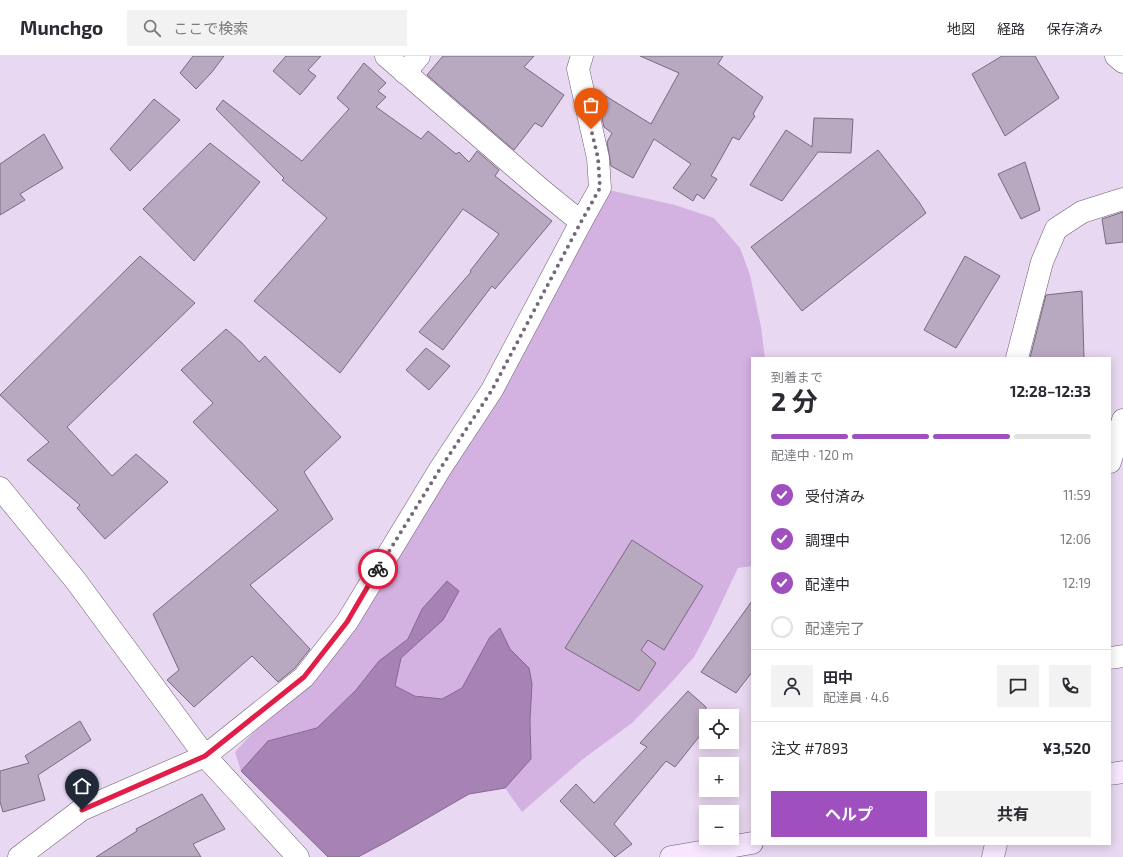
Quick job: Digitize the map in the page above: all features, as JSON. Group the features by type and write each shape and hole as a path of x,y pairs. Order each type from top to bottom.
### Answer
{"main road":[{"path":"1111,774 1123,772"},
{"path":"671,857 751,843"},
{"path":"993,857 996,845"}],"street":[{"path":"386,56 581,222"},
{"path":"405,73 419,56"},
{"path":"1116,56 1123,62"},
{"path":"19,857 82,810 205,756 304,677 347,622 440,469 492,390 600,188 598,158 574,60"},
{"path":"1017,357 1042,262 1056,228 1082,212 1123,199"},
{"path":"1111,459 1123,420"},
{"path":"0,488 76,581 205,756 298,857"},
{"path":"1111,658 1123,656"}],"shaded area":[{"path":"600,188 675,205 714,218 740,248 750,275 761,327 765,357 751,357 751,566 738,568 694,657 668,686 632,723 583,759 522,812 505,788 531,759 530,720 532,684 529,668 510,649 501,629 490,637 462,688 442,699 415,695 395,686 401,658 443,620 458,591 422,609 408,639 379,661 356,690 317,728 268,741 241,771 235,752 304,677 347,622"},
{"path":"447,581 459,591 443,620 401,658 395,686 415,696 442,699 462,688 490,637 500,628 510,649 529,668 532,684 530,720 531,759 505,788 469,794 358,857 328,857 241,771 268,741 317,728 356,690 379,661 408,639 422,609"}],"building":[{"path":"193,56 224,56 212,72 196,89 180,73"},
{"path":"286,56 321,56 308,70 316,76 300,95 273,71"},
{"path":"443,56 534,56 524,67 564,95 542,127 535,123 514,150 427,75"},
{"path":"640,56 723,56 718,64 763,97 753,114 755,116 739,140 733,137 711,176 717,179 704,199 697,194 693,201 673,188 691,164 654,139 633,178 611,166 607,142 612,133 604,127 599,104 604,95 651,124 679,73"},
{"path":"1002,56 1035,56 1059,98 1005,136 972,74"},
{"path":"364,63 386,83 378,91 386,97 376,107 421,139 428,131 456,154 459,152 469,162 477,151 499,170 495,176 552,221 495,289 492,286 443,350 419,332 471,272 470,271 499,234 463,209 340,373 254,301 327,218 282,180 284,178 216,109 223,100 302,161 349,109 337,98"},
{"path":"154,99 180,120 130,171 110,149"},
{"path":"814,118 853,119 851,153 818,152 782,201 750,185 786,130 812,147"},
{"path":"44,134 63,168 20,194 25,200 0,215 0,164"},
{"path":"210,143 260,182 194,261 143,209"},
{"path":"878,150 926,213 802,311 751,247"},
{"path":"1025,162 1040,210 1021,219 998,174"},
{"path":"1123,212 1123,242 1106,244 1102,219"},
{"path":"140,256 195,303 67,427 112,476 136,454 168,482 105,539 77,508 80,505 27,460 49,442 0,395"},
{"path":"965,256 1000,276 956,348 924,330"},
{"path":"1082,291 1084,357 1030,357 1046,295"},
{"path":"226,329 242,343 259,362 265,356 341,437 304,472 333,519 250,585 310,649 295,668 278,682 252,656 194,707 167,680 179,670 153,614 278,510 193,422 213,403 181,370"},
{"path":"426,348 450,366 429,390 406,370"},
{"path":"632,540 703,586 664,650 648,640 641,650 656,663 639,691 565,648"},
{"path":"751,602 751,673 736,693 701,672"},
{"path":"688,691 706,707 706,709 699,709 699,737 675,767 666,761 614,824 632,844 615,857 560,801 576,784 594,803 647,747 640,743"},
{"path":"80,721 91,740 38,775 45,800 3,812 0,802 0,771 29,763 25,756"},
{"path":"202,794 225,829 193,844 201,857 96,857 137,831 136,829"}],"way so far":[{"path":"378,569 440,469 492,390 600,188 598,158 591,129"}],"route":[{"path":"82,810 205,756 304,677 347,622 378,569"}]}
